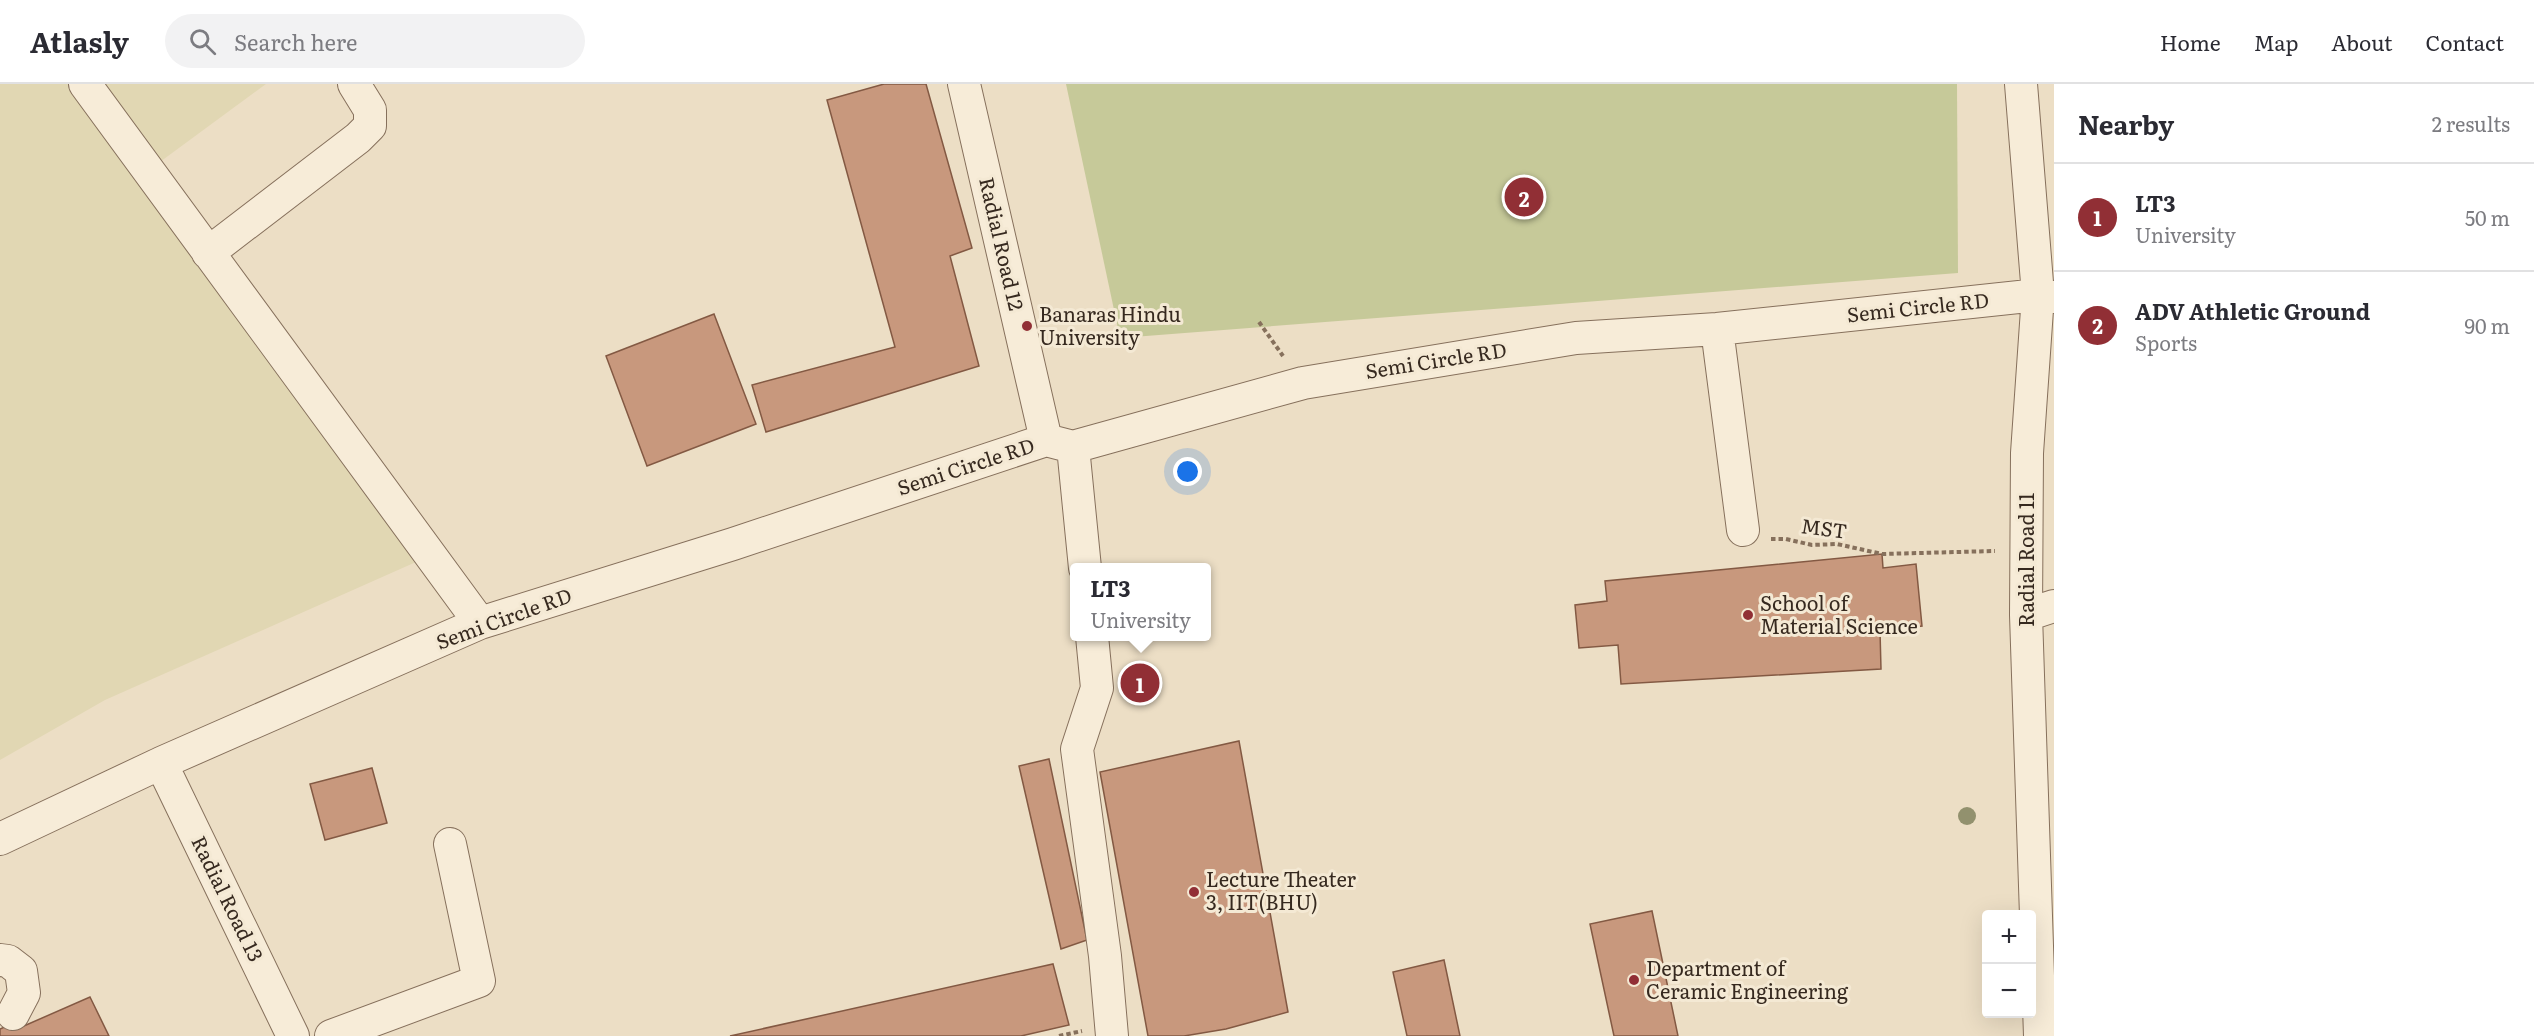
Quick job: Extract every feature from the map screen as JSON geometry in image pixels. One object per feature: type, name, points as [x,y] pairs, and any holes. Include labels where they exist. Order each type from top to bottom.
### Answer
[{"type":"lane","points":[[85,84],[480,623]]},
{"type":"lane","points":[[208,253],[358,138],[370,126],[370,110],[354,84]]},
{"type":"lane","name":"Radial Road 12","points":[[964,84],[1060,443],[1084,563]]},
{"type":"lane","name":"Radial Road 11","points":[[2021,84],[2046,296],[2040,455],[2026,550],[2040,610],[2044,853],[2040,1036]]},
{"type":"lane","name":"Semi Circle RD","points":[[0,839],[161,763],[480,623],[1060,443],[1303,383],[1576,338],[1717,329],[2046,296]]},
{"type":"lane","points":[[1717,329],[1753,534]]},
{"type":"lane","points":[[1092,641],[1097,688],[1077,749],[1105,956],[1112,1036]]},
{"type":"lane","name":"Radial Road 13","points":[[161,763],[293,1036]]},
{"type":"lane","points":[[331,1036],[479,981],[450,844]]},
{"type":"lane","points":[[0,960],[8,961],[21,971],[24,993],[13,1014]]},
{"type":"path","points":[[1259,321],[1303,383]]},
{"type":"path","name":"MST","points":[[1753,534],[1812,545],[1837,544],[1882,554],[2026,550]]},
{"type":"shaded area","points":[[0,84],[266,84],[149,170],[425,558],[105,700],[0,760]]},
{"type":"green space","points":[[1066,84],[1957,84],[1958,273],[1120,338]]},
{"type":"building","points":[[884,84],[926,84],[972,248],[950,256],[979,366],[766,432],[752,385],[895,347],[827,100]]},
{"type":"building","points":[[714,314],[756,424],[647,466],[606,356]]},
{"type":"building","name":"School of Material Science","points":[[1882,554],[1883,568],[1916,564],[1922,626],[1880,631],[1881,669],[1621,684],[1618,645],[1579,648],[1575,605],[1607,601],[1605,581]]},
{"type":"building","name":"Lecture Theater 3, IIT(BHU)","points":[[1239,741],[1288,1012],[1226,1029],[1184,1036],[1148,1036],[1100,772]]},
{"type":"building","points":[[1049,759],[1087,940],[1061,949],[1019,766]]},
{"type":"building","points":[[372,768],[387,823],[325,840],[310,784]]},
{"type":"building","name":"Department of Ceramic Engineering","points":[[1652,911],[1678,1036],[1614,1036],[1590,924]]},
{"type":"building","points":[[1444,960],[1460,1036],[1407,1036],[1393,972]]},
{"type":"building","points":[[1053,964],[1069,1025],[1021,1036],[730,1036]]},
{"type":"building","points":[[90,997],[109,1036],[0,1036],[0,1029],[13,1023],[17,1029]]},
{"type":"place","name":"ADV Athletic Ground","points":[[1524,197]]},
{"type":"place","name":"Banaras Hindu University","points":[[1027,326]]},
{"type":"place","name":"School of Material Science","points":[[1748,615]]},
{"type":"place","name":"LT3","points":[[1140,683]]},
{"type":"place","name":"Lecture Theater 3, IIT(BHU)","points":[[1194,892]]},
{"type":"place","name":"Department of Ceramic Engineering","points":[[1634,980]]}]
